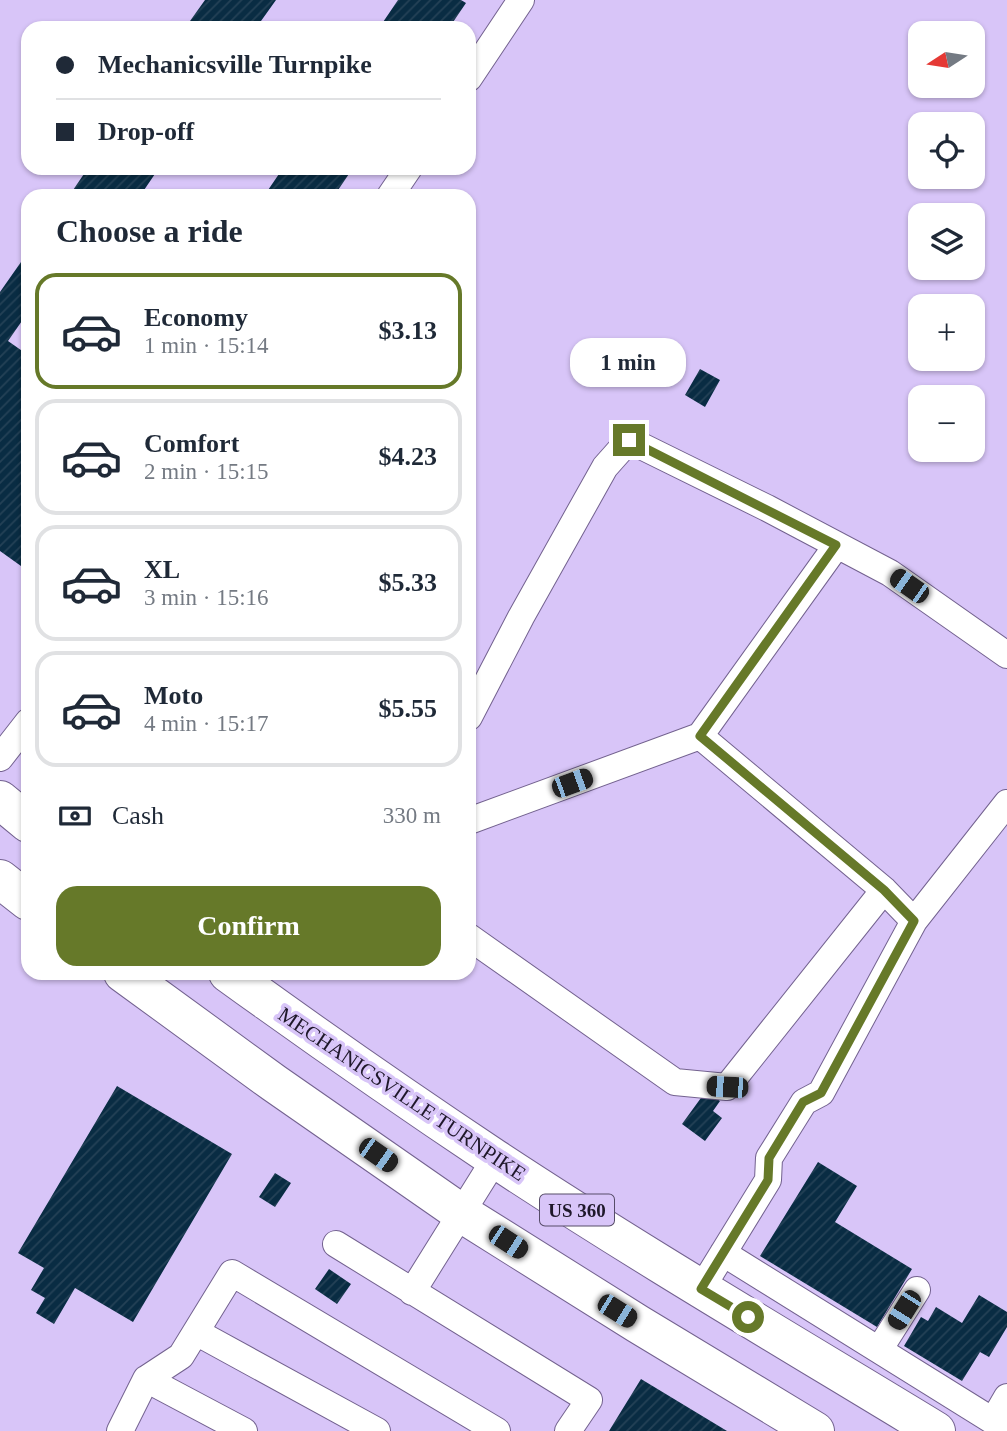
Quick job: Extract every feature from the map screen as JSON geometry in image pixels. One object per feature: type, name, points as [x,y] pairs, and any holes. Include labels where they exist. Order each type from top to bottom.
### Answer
[{"type":"highway","points":[[0,800],[21,817]]},
{"type":"highway","points":[[0,880],[21,896]]},
{"type":"highway","points":[[133,980],[274,1083],[461,1213],[815,1431]]},
{"type":"highway","name":"MECHANICSVILLE TURNPIKE","points":[[239,980],[341,1055],[495,1158],[701,1289],[936,1431]]},
{"type":"lane","points":[[476,68],[521,0]]},
{"type":"lane","points":[[476,704],[521,617],[606,467],[629,440],[890,573],[1007,655]]},
{"type":"lane","points":[[476,818],[700,736],[836,545]]},
{"type":"lane","points":[[0,758],[21,731]]},
{"type":"lane","points":[[700,736],[884,890],[914,921]]},
{"type":"lane","points":[[701,1289],[768,1180],[769,1158],[803,1102],[821,1093],[914,921],[1007,803]]},
{"type":"lane","points":[[476,942],[675,1082],[727,1087],[884,890]]},
{"type":"lane","points":[[412,1292],[495,1158]]},
{"type":"lane","points":[[336,1244],[589,1400],[568,1431]]},
{"type":"lane","points":[[723,1253],[1000,1426],[1007,1397]]},
{"type":"lane","points":[[120,1431],[146,1379],[181,1356],[232,1273],[497,1431]]},
{"type":"lane","points":[[879,1350],[916,1290]]},
{"type":"lane","points":[[196,1332],[377,1431]]},
{"type":"lane","points":[[146,1379],[244,1431]]},
{"type":"building","points":[[205,0],[276,0],[261,21],[190,21]]},
{"type":"building","points":[[398,0],[461,0],[466,3],[454,21],[384,21]]},
{"type":"building","points":[[83,175],[154,175],[145,189],[74,189]]},
{"type":"building","points":[[278,175],[348,175],[339,189],[269,189]]},
{"type":"building","points":[[21,262],[21,322],[8,341],[21,350],[21,566],[0,551],[0,292]]},
{"type":"building","points":[[700,369],[720,380],[705,407],[685,395]]},
{"type":"building","points":[[117,1086],[232,1154],[133,1322],[75,1288],[54,1324],[36,1313],[45,1298],[31,1290],[44,1268],[18,1253]]},
{"type":"building","points":[[706,1091],[720,1101],[713,1111],[722,1118],[705,1141],[682,1124]]},
{"type":"building","points":[[818,1162],[857,1186],[835,1222],[912,1269],[877,1327],[760,1256]]},
{"type":"building","points":[[275,1173],[291,1183],[275,1207],[259,1197]]},
{"type":"building","points":[[329,1269],[351,1284],[337,1304],[315,1289]]},
{"type":"building","points":[[979,1295],[1007,1312],[1007,1327],[989,1357],[980,1352],[962,1381],[904,1346],[921,1317],[928,1321],[936,1307],[962,1323]]},
{"type":"building","points":[[641,1379],[727,1431],[609,1431]]},
{"type":"route","points":[[629,440],[836,545],[700,736],[884,890],[914,921],[821,1093],[803,1102],[769,1158],[768,1180],[701,1289],[748,1317]]}]
